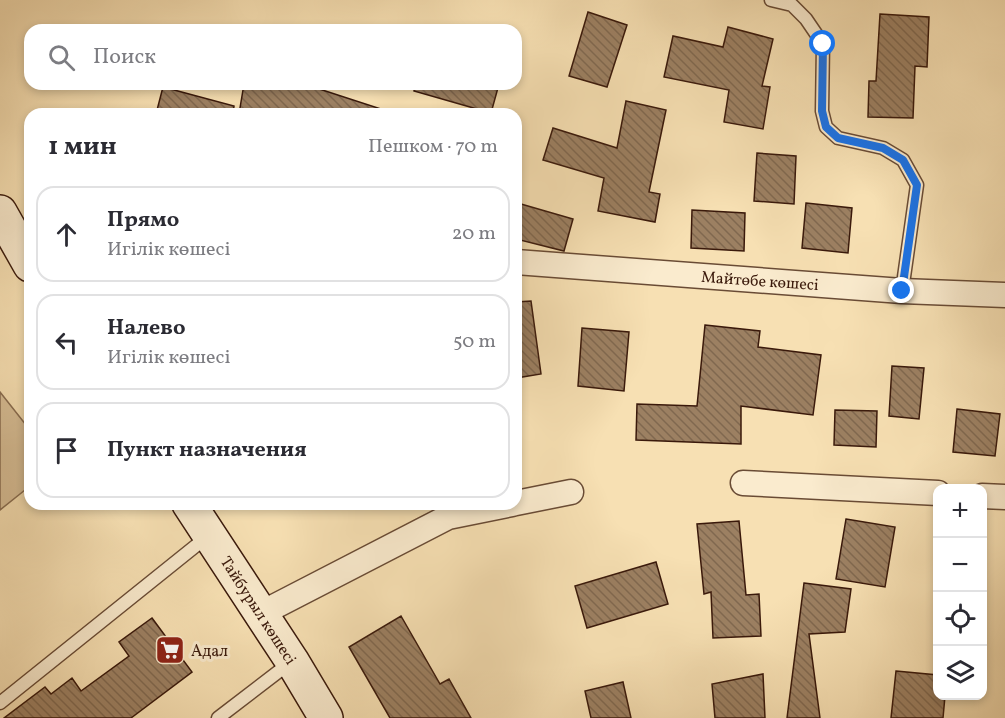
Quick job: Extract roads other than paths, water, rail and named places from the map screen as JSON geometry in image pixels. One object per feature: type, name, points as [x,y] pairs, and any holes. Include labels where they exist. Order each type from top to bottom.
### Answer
[{"type":"main road","points":[[0,212],[24,251]]},
{"type":"main road","name":"Тайбурыл көшесі","points":[[193,510],[292,661],[326,718]]},
{"type":"street","name":"Майтөбе көшесі","points":[[522,262],[902,291],[1005,295]]},
{"type":"street","points":[[743,483],[933,493]]},
{"type":"street","points":[[522,502],[571,492]]},
{"type":"street","points":[[987,495],[1005,497]]},
{"type":"street","points":[[260,614],[448,517],[484,510]]},
{"type":"lane","points":[[771,0],[792,5],[806,19],[823,44],[822,111],[826,127],[838,138],[883,148],[903,160],[917,185],[902,291]]},
{"type":"lane","points":[[0,704],[209,535]]},
{"type":"lane","points":[[218,718],[292,661]]},
{"type":"place","name":"Адал","points":[[170,650]]}]
